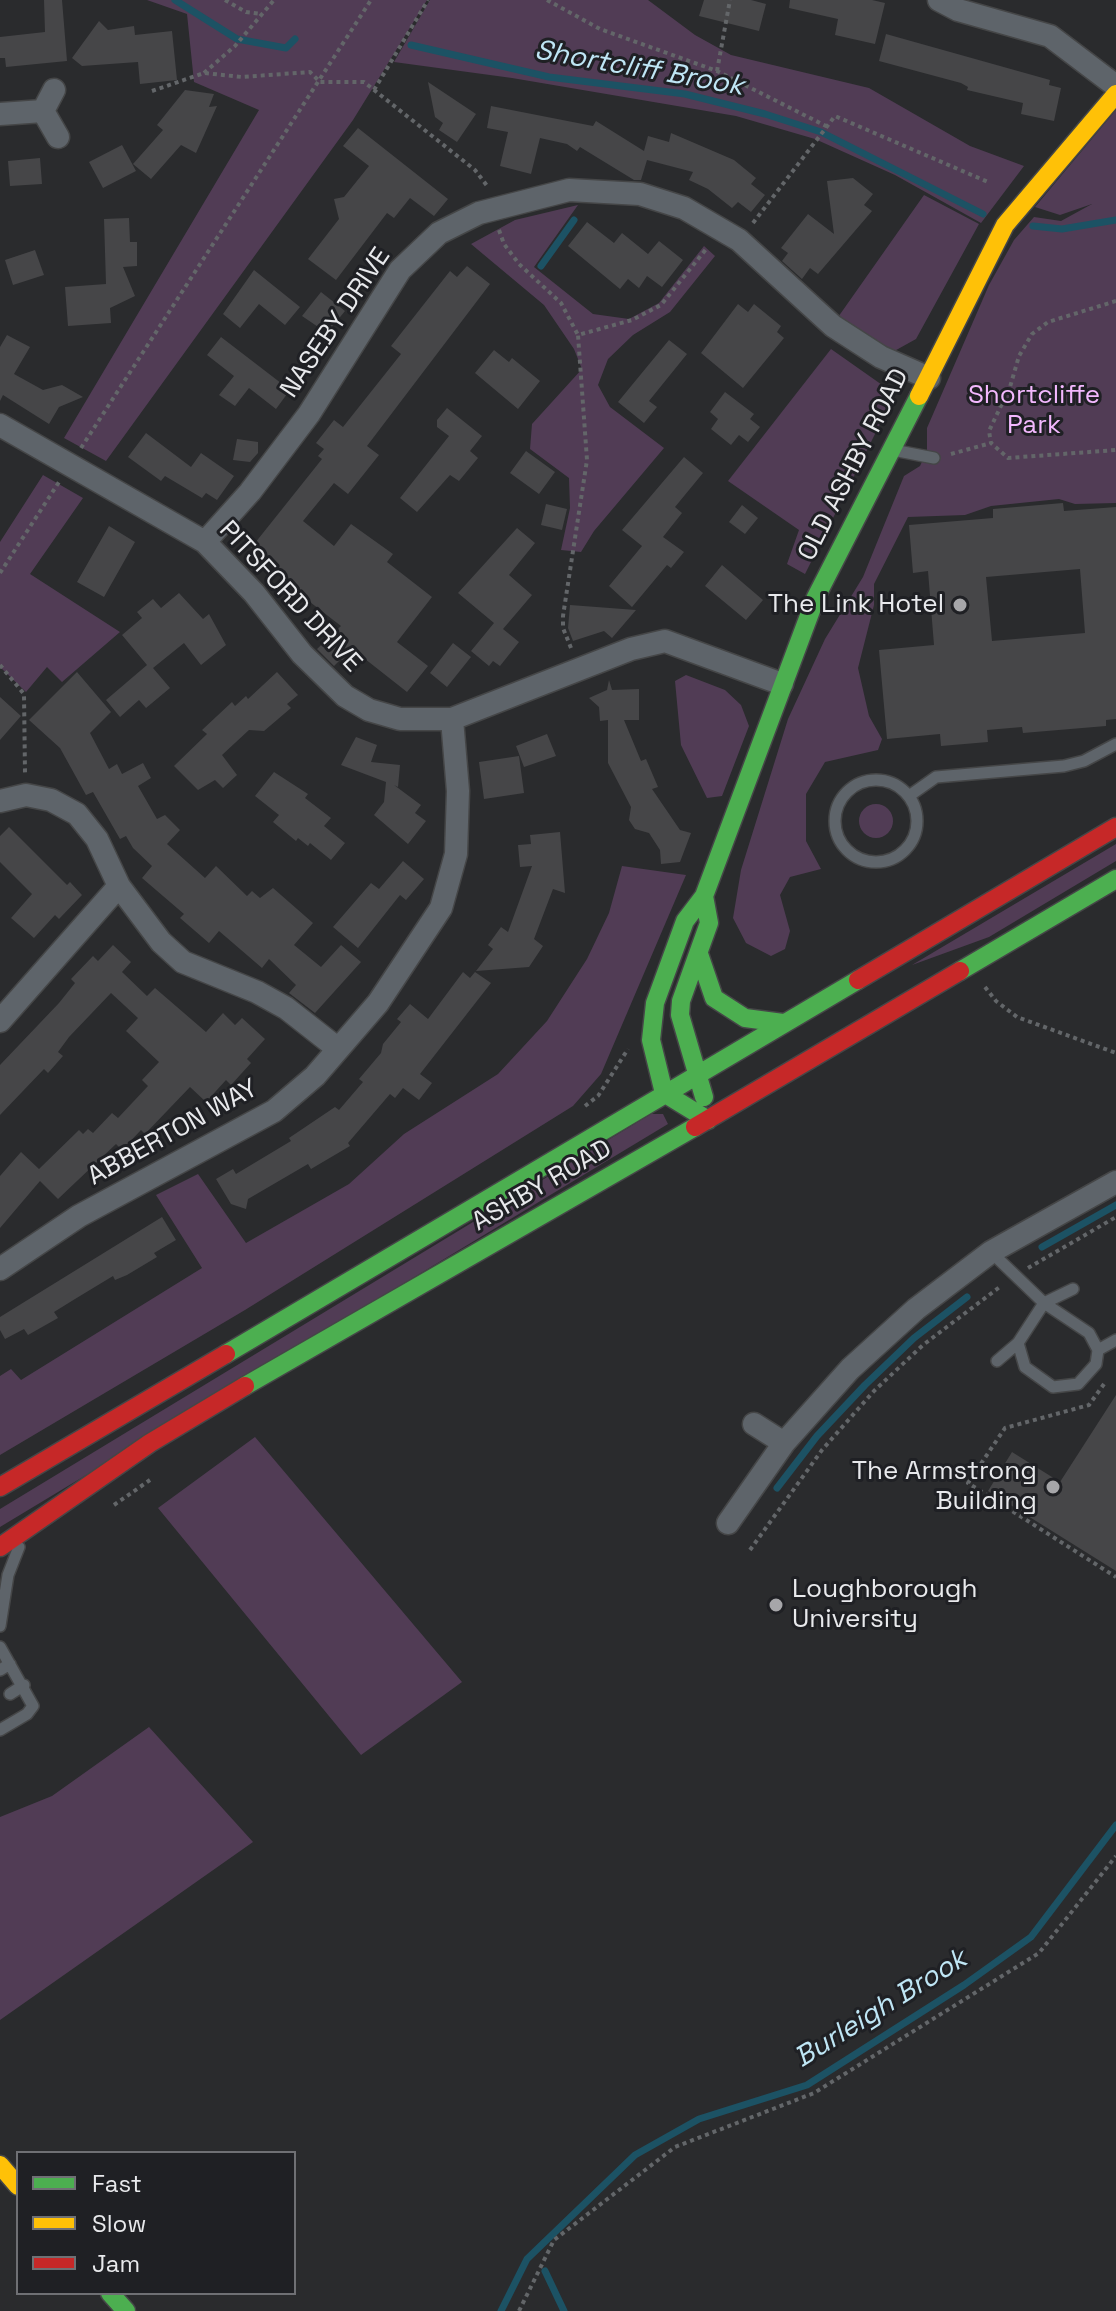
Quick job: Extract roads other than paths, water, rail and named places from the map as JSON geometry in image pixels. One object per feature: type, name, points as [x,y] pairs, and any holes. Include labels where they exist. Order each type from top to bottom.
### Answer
[{"type":"main road","name":"OLD ASHBY ROAD","points":[[664,1093],[651,1040],[655,1003],[685,921],[704,896],[816,597],[1005,225],[1116,94]]},
{"type":"main road","name":"ASHBY ROAD","points":[[0,1487],[1116,827]]},
{"type":"main road","name":"ASHBY ROAD","points":[[0,1547],[150,1443],[341,1329],[557,1209],[1116,879]]},
{"type":"main road","name":"OLD ASHBY ROAD","points":[[704,896],[709,923],[681,1001],[680,1015],[699,1072],[708,1120]]},
{"type":"main road","points":[[699,954],[714,998],[745,1018],[783,1023]]},
{"type":"main road","points":[[664,1093],[708,1120]]},
{"type":"main road","points":[[0,2165],[16,2184]]},
{"type":"main road","points":[[112,2295],[126,2311]]},
{"type":"street","points":[[939,0],[958,10],[1050,36],[1116,86]]},
{"type":"street","points":[[43,111],[54,90]]},
{"type":"street","points":[[0,114],[43,111]]},
{"type":"street","points":[[43,111],[58,137]]},
{"type":"street","name":"NASEBY DRIVE","points":[[205,542],[250,492],[309,414],[400,270],[439,233],[495,208],[569,190],[640,194],[684,208],[730,235],[822,319],[881,357],[929,378]]},
{"type":"street","name":"PITSFORD DRIVE","points":[[0,425],[205,542],[254,593],[302,654],[345,696],[369,710],[400,719],[452,719],[631,649],[665,641],[782,684]]},
{"type":"street","name":"ABBERTON WAY","points":[[0,1269],[79,1216],[274,1111],[315,1076],[378,1003],[441,908],[456,854],[458,791],[452,719]]},
{"type":"street","points":[[0,801],[26,795],[51,800],[77,814],[97,839],[119,886],[161,942],[183,962],[277,1003],[337,1048]]},
{"type":"street","points":[[0,1021],[119,886]]},
{"type":"street","points":[[728,1523],[784,1443],[861,1359],[916,1309],[991,1252],[1116,1182]]},
{"type":"street","points":[[754,1424],[784,1443]]},
{"type":"lane","points":[[893,450],[934,458]]},
{"type":"lane","points":[[909,796],[936,777],[1064,766],[1084,761],[1116,744]]},
{"type":"lane","points":[[883,780],[909,796],[917,823],[912,840],[901,854],[884,861],[867,861],[844,847],[835,822],[839,804],[849,790],[865,781],[883,780]]},
{"type":"lane","points":[[991,1252],[1044,1303],[1089,1333],[1098,1350],[1096,1364],[1078,1384],[1053,1387],[1025,1367],[1018,1343]]},
{"type":"lane","points":[[997,1361],[1018,1343],[1044,1303],[1073,1289]]},
{"type":"lane","points":[[1098,1350],[1116,1340]]},
{"type":"lane","points":[[0,1626],[13,1556],[32,1526]]},
{"type":"lane","points":[[0,1647],[5,1667],[24,1685],[32,1699],[31,1711],[0,1730]]},
{"type":"lane","points":[[10,1694],[24,1685]]},
{"type":"waterway","name":"Shortcliff Brook","points":[[175,0],[237,39],[286,48],[295,39]]},
{"type":"waterway","name":"Shortcliff Brook","points":[[411,45],[549,77],[685,94],[765,114],[821,132],[983,214]]},
{"type":"waterway","points":[[541,266],[574,220]]},
{"type":"waterway","name":"Shortcliff Brook","points":[[1033,226],[1062,229],[1116,220]]},
{"type":"waterway","points":[[1042,1247],[1116,1205]]},
{"type":"waterway","points":[[777,1488],[817,1436],[865,1385],[914,1338],[967,1297]]},
{"type":"waterway","name":"Burleigh Brook","points":[[501,2311],[527,2259],[635,2155],[699,2119],[807,2085],[964,1985],[1031,1937],[1116,1825]]},
{"type":"waterway","points":[[545,2271],[564,2311]]},
{"type":"place","name":"The Link Hotel","points":[[960,605]]},
{"type":"place","name":"The Armstrong Building","points":[[1053,1487]]},
{"type":"place","name":"Loughborough University","points":[[776,1605]]},
{"type":"park label","name":"Shortcliffe Park","points":[[1034,411]]}]
